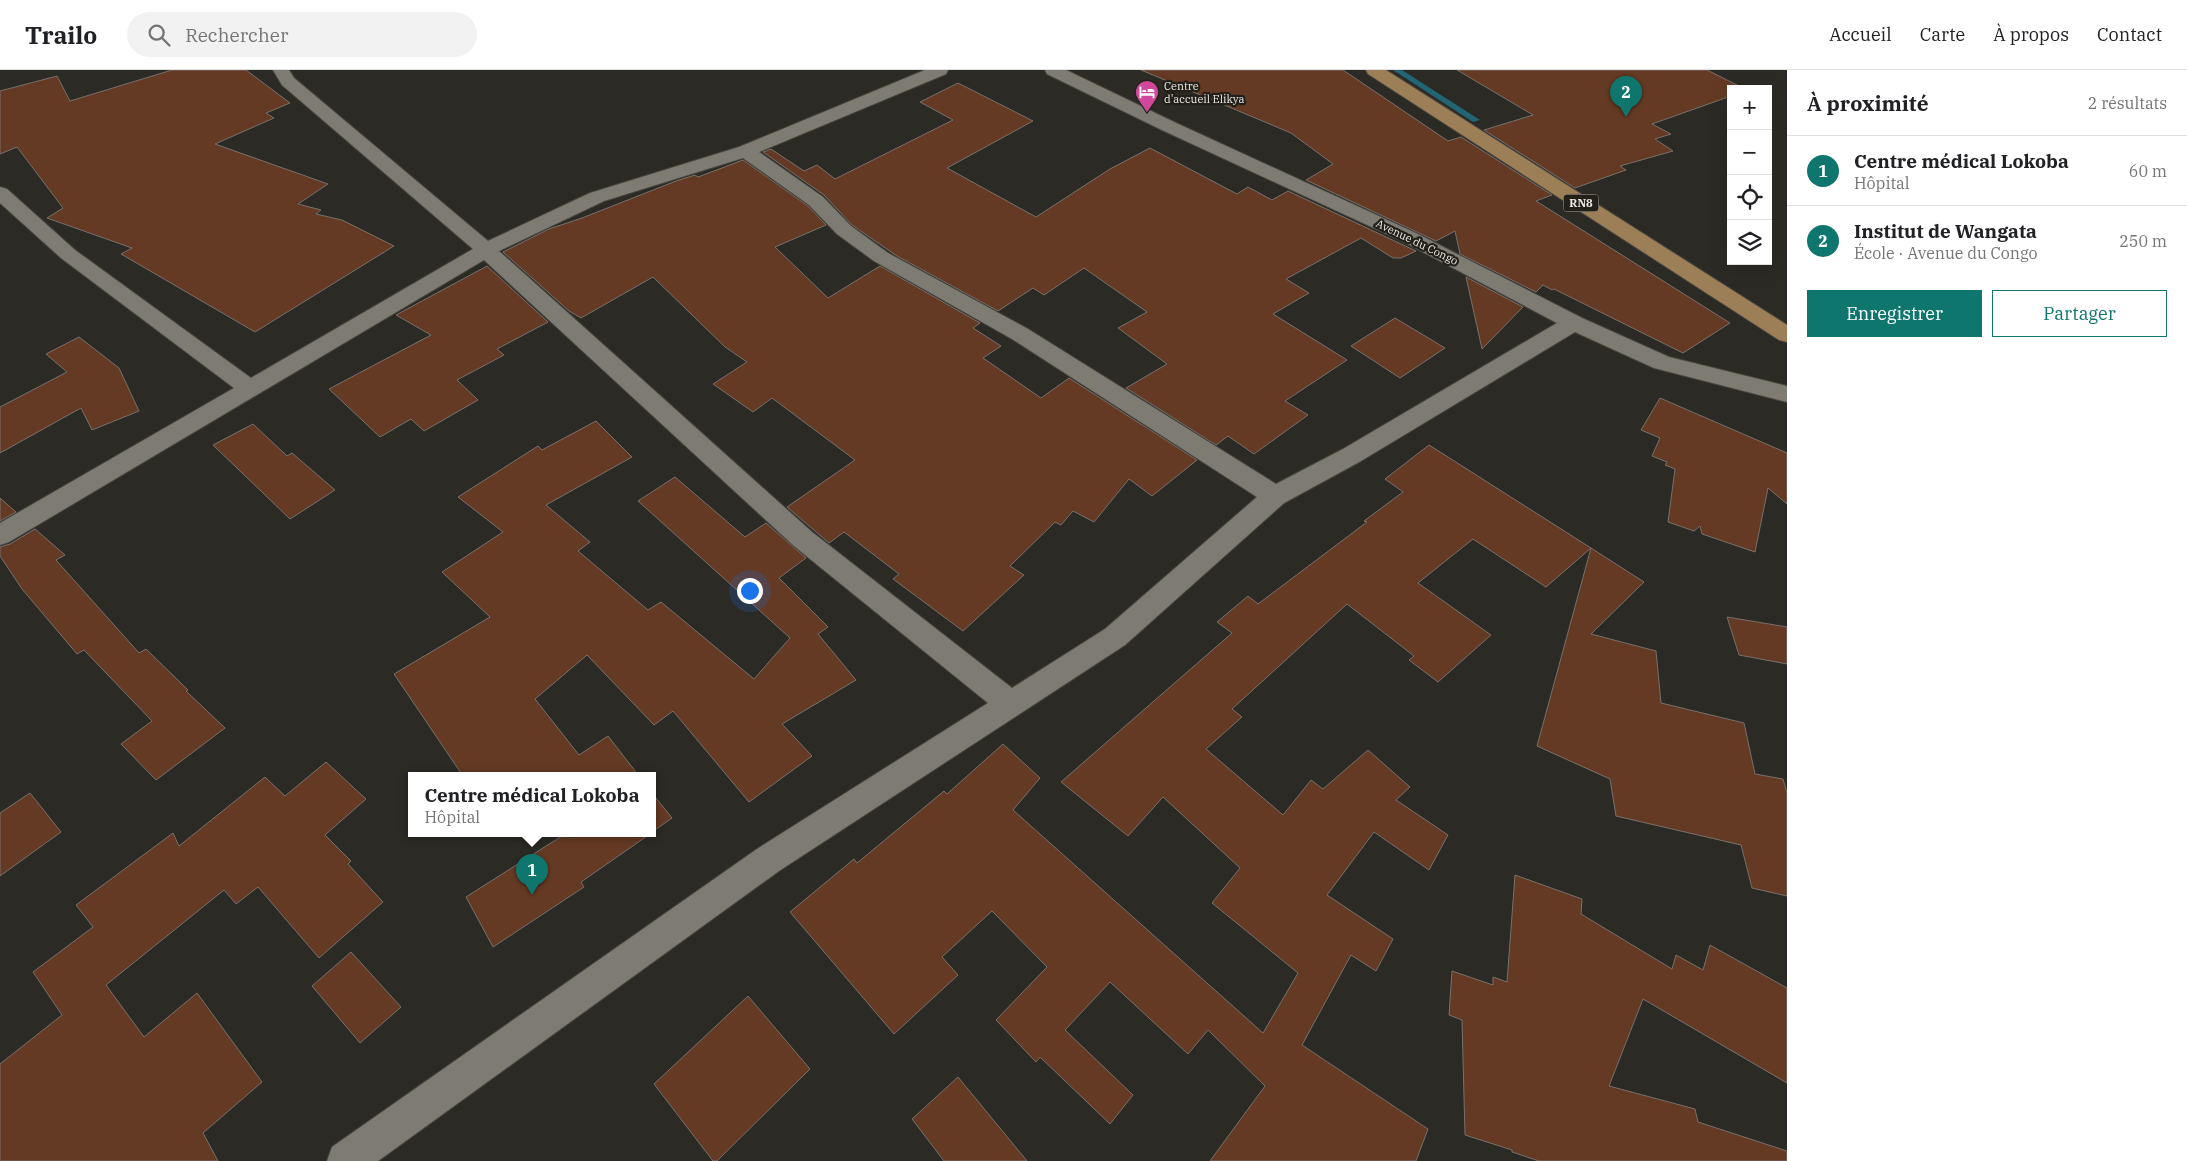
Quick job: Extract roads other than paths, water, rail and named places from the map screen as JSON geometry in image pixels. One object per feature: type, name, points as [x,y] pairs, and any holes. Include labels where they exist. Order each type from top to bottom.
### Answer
[{"type":"main road","name":"RN8","points":[[1374,70],[1787,335]]},
{"type":"street","points":[[281,70],[288,81],[486,250],[803,539],[1011,704]]},
{"type":"street","points":[[0,535],[251,390],[486,250],[597,197],[746,151],[940,70]]},
{"type":"street","name":"Avenue du Congo","points":[[1053,70],[1168,126],[1411,238],[1574,323],[1662,363],[1719,379],[1787,394]]},
{"type":"street","points":[[746,151],[816,201],[844,230],[881,257],[1020,334],[1275,496]]},
{"type":"street","points":[[0,193],[68,254],[251,390]]},
{"type":"street","points":[[346,1161],[768,860],[1115,637],[1275,496],[1352,455],[1574,323]]},
{"type":"waterway","points":[[1397,70],[1476,120]]},
{"type":"place","name":"Centre d'accueil Elikya","points":[[1147,113]]},
{"type":"place","name":"Institut de Wangata","points":[[1626,117]]},
{"type":"place","name":"Centre médical Lokoba","points":[[532,895]]}]
